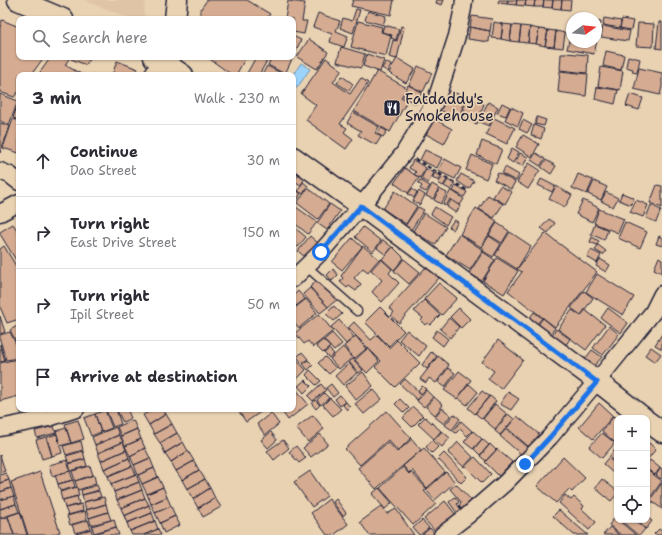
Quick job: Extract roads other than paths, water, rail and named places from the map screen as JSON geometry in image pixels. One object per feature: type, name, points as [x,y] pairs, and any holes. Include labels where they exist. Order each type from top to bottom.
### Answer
[{"type":"street","points":[[18,0],[56,16]]},
{"type":"street","points":[[175,16],[177,0]]},
{"type":"street","points":[[296,276],[321,252],[404,153],[436,100],[457,36],[464,0]]},
{"type":"street","points":[[158,62],[177,72]]},
{"type":"street","points":[[296,159],[640,415]]},
{"type":"street","points":[[0,171],[10,175],[16,180]]},
{"type":"street","points":[[0,213],[16,205]]},
{"type":"street","points":[[453,532],[525,464],[550,437],[597,382],[653,312],[662,294]]},
{"type":"street","points":[[0,428],[49,418],[67,412]]},
{"type":"street","points":[[650,423],[662,432]]},
{"type":"lane","points":[[306,266],[357,311]]},
{"type":"water","points":[[301,63],[310,69],[297,88],[296,72]]},
{"type":"place","name":"Fatdaddy's Smokehouse","points":[[392,108]]}]
